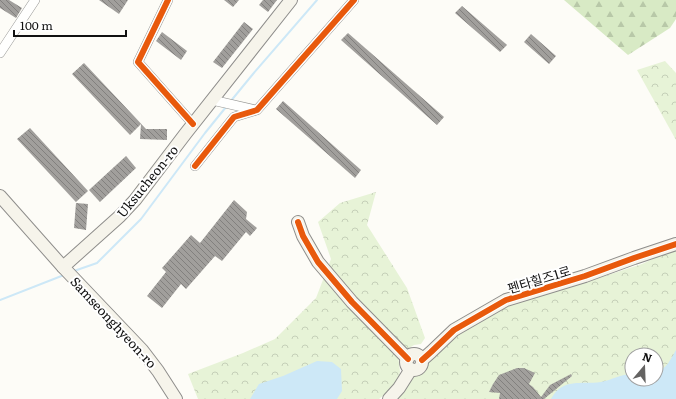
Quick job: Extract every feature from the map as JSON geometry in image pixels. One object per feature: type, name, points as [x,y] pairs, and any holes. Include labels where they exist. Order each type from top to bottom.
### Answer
[{"type":"main road","name":"Uksucheon-ro","points":[[63,267],[120,216],[135,200],[291,0]]},
{"type":"main road","name":"Samseonghyeon-ro","points":[[0,196],[63,267],[142,350],[176,399]]},
{"type":"main road","points":[[298,222],[303,236],[318,262],[352,302],[409,364],[399,388],[389,399]]},
{"type":"main road","name":"펜타힐즈1로","points":[[409,364],[416,370],[420,367],[422,360],[454,330],[506,300],[585,276],[676,244]]},
{"type":"street","points":[[0,53],[35,0]]},
{"type":"street","points":[[168,0],[138,62],[193,124]]},
{"type":"street","points":[[194,166],[234,117],[257,110],[354,0]]},
{"type":"street","points":[[212,100],[257,110]]},
{"type":"green space","points":[[564,0],[676,0],[676,19],[670,28],[628,55]]},
{"type":"green space","points":[[665,61],[676,73],[676,140],[637,70]]},
{"type":"green space","points":[[376,192],[367,225],[407,288],[425,338],[421,344],[414,345],[398,355],[400,372],[397,384],[379,399],[198,399],[188,374],[275,339],[316,298],[331,259],[318,222],[340,203]]},
{"type":"green space","points":[[676,248],[676,399],[389,399],[411,369],[479,315],[642,264]]},
{"type":"water","points":[[676,350],[676,399],[551,399],[561,387],[573,383],[601,382],[624,375],[624,387],[664,387],[664,368]]},
{"type":"water","points":[[317,361],[332,362],[341,369],[342,391],[337,399],[250,399],[259,384],[283,376]]},
{"type":"building","points":[[0,0],[9,0],[22,8],[16,18],[0,8]]},
{"type":"building","points":[[99,0],[128,0],[119,14]]},
{"type":"building","points":[[224,0],[239,0],[233,7]]},
{"type":"building","points":[[263,0],[277,0],[268,12],[259,5]]},
{"type":"building","points":[[462,6],[507,45],[500,52],[455,13]]},
{"type":"building","points":[[244,22],[253,29],[222,68],[213,62]]},
{"type":"building","points":[[162,32],[187,51],[181,60],[156,41]]},
{"type":"building","points":[[348,33],[444,117],[437,125],[341,40]]},
{"type":"building","points":[[531,34],[556,56],[549,64],[524,42]]},
{"type":"building","points":[[84,63],[146,129],[167,129],[167,140],[140,139],[141,124],[130,135],[72,74]]},
{"type":"building","points":[[283,101],[361,170],[355,178],[276,109]]},
{"type":"building","points":[[30,128],[88,191],[76,202],[17,139]]},
{"type":"building","points":[[126,156],[136,168],[100,202],[89,190]]},
{"type":"building","points":[[234,200],[247,212],[246,219],[257,228],[250,236],[246,232],[222,261],[215,256],[186,289],[181,284],[162,308],[147,296],[166,272],[162,268],[191,235],[200,243]]},
{"type":"building","points":[[76,203],[88,204],[86,230],[74,228]]},
{"type":"building","points":[[517,368],[524,368],[535,373],[529,384],[541,397],[550,385],[571,374],[572,376],[544,399],[499,399],[500,393],[489,392],[499,375]]},
{"type":"waterway","points":[[230,102],[317,0]]},
{"type":"waterway","points":[[74,271],[97,263],[141,219],[226,107]]},
{"type":"waterway","points":[[0,300],[64,275]]},
{"type":"cycle path","points":[[168,0],[138,62],[193,124]]},
{"type":"cycle path","points":[[195,166],[234,117],[257,110],[354,0]]},
{"type":"cycle path","points":[[298,222],[303,236],[318,262],[352,302],[408,359]]},
{"type":"cycle path","points":[[422,360],[454,330],[506,300],[585,276],[676,244]]}]
